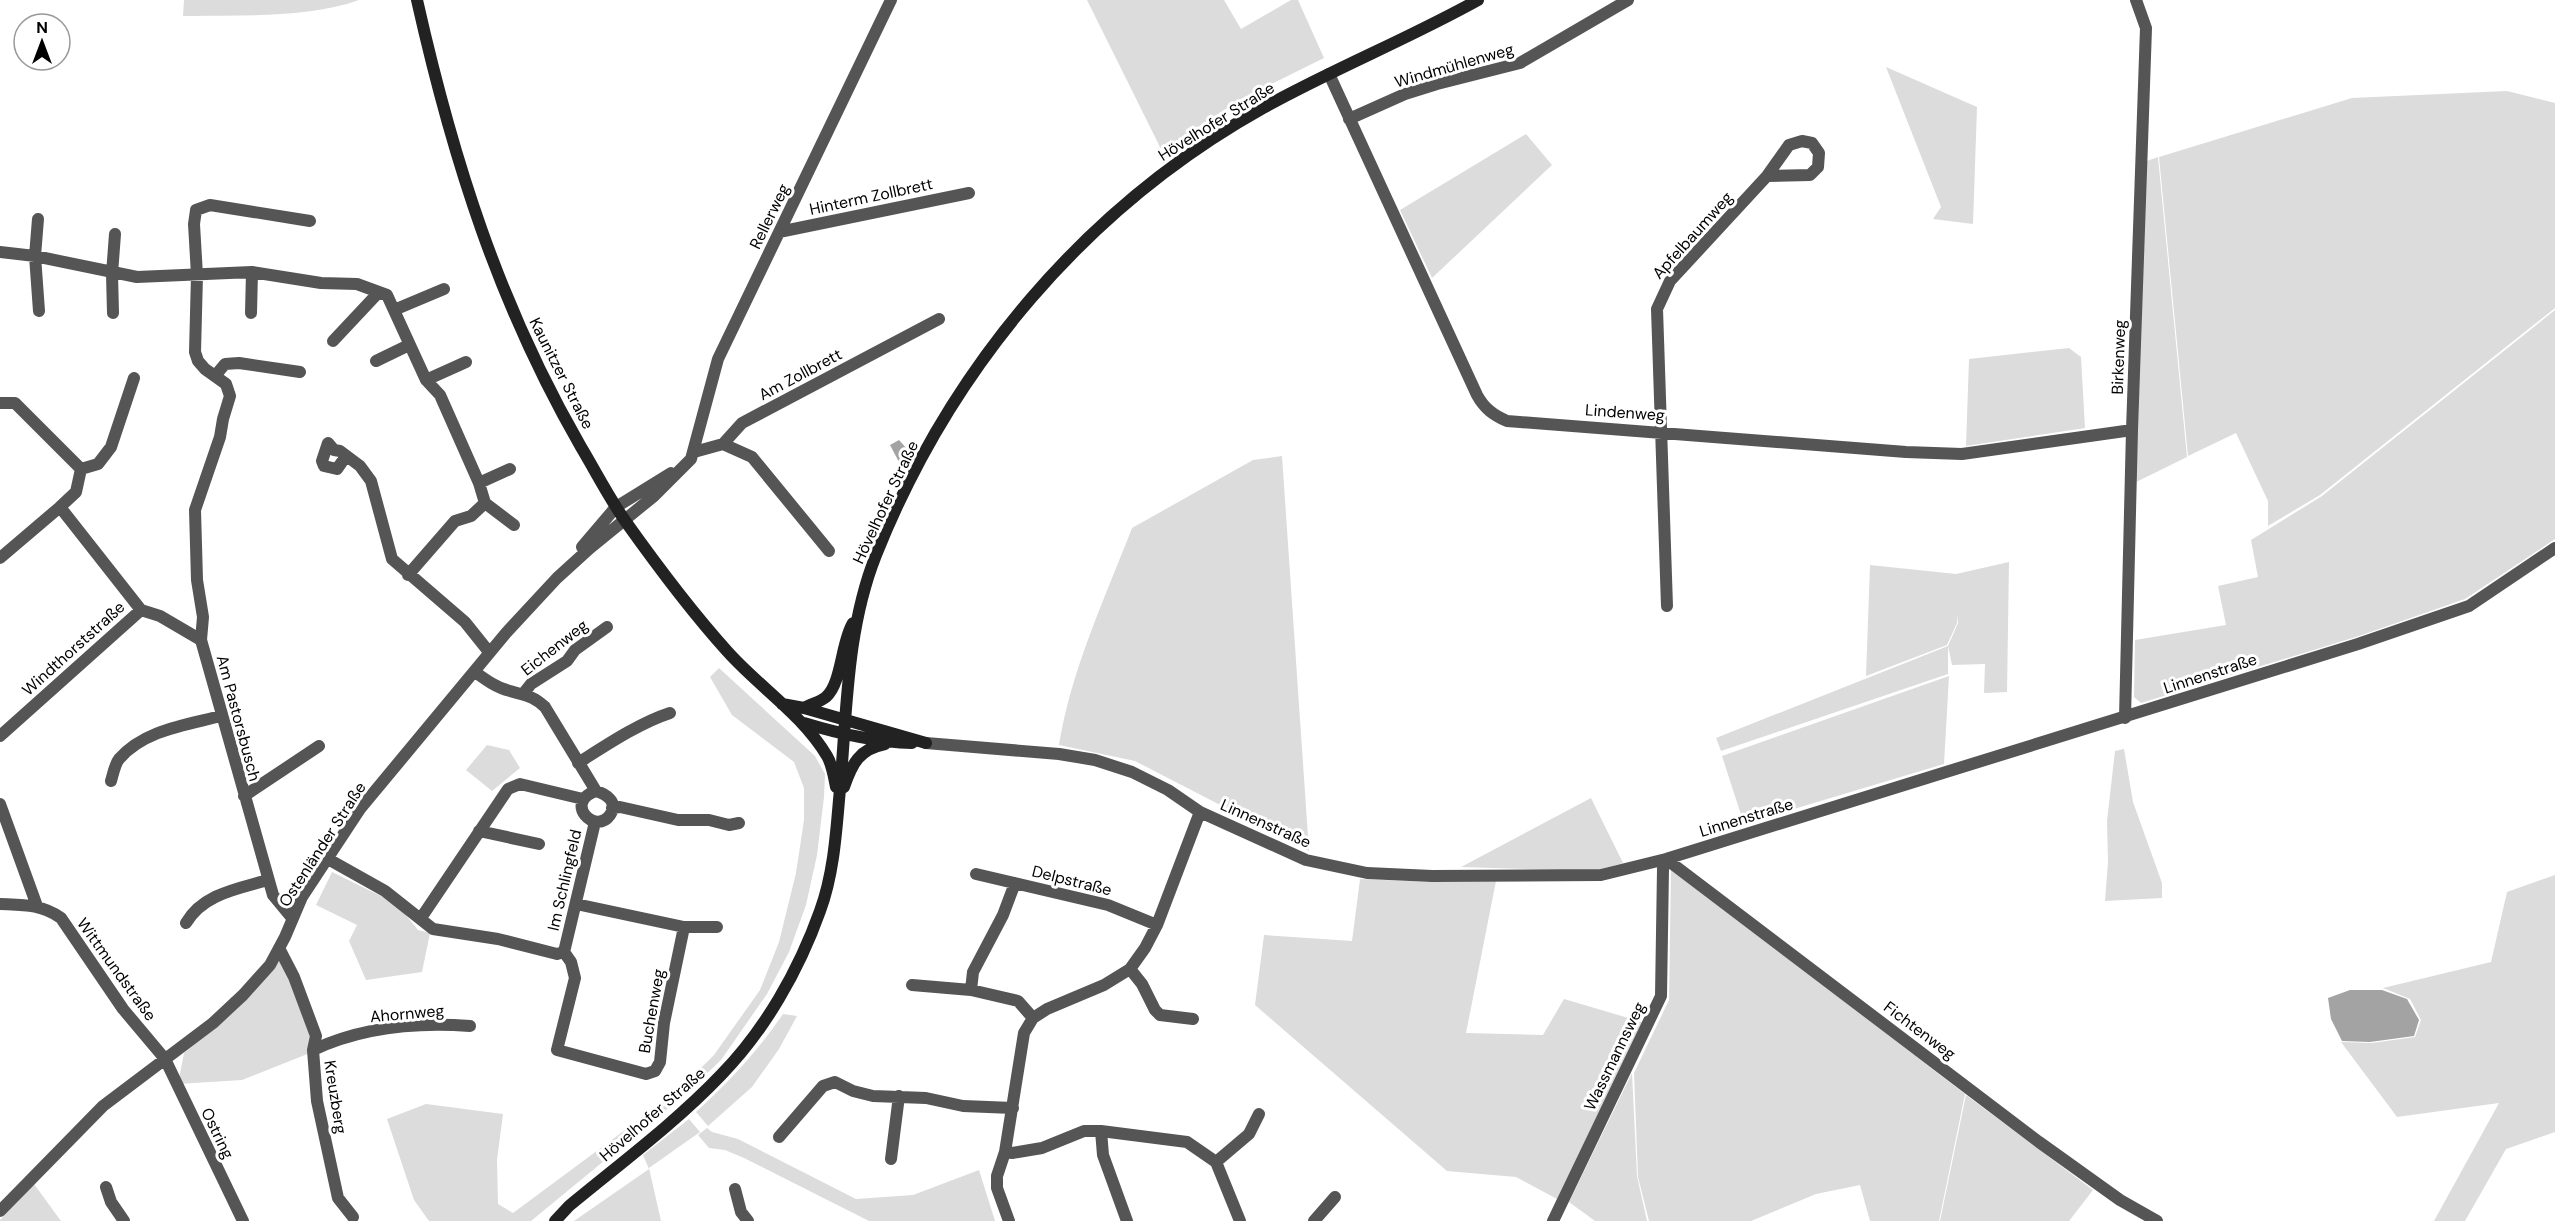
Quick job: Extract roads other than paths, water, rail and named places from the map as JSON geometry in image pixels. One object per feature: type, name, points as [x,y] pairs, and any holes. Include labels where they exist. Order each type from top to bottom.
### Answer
[{"type":"main road","name":"Kaunitzer Straße","points":[[417,0],[460,172],[493,266],[556,404],[616,507],[686,606],[729,654],[804,723]]},
{"type":"main road","name":"Hövelhofer Straße","points":[[555,1221],[569,1206],[687,1109],[725,1072],[753,1037],[778,1000],[797,964],[821,908],[833,855],[844,720],[858,614],[875,556],[898,504],[932,440],[974,372],[1018,312],[1062,262],[1126,202],[1187,156],[1240,121],[1478,0]]},
{"type":"main road","points":[[804,708],[826,697],[834,683],[847,633],[858,614]]},
{"type":"main road","points":[[782,704],[804,708],[926,743]]},
{"type":"main road","points":[[804,723],[843,735],[891,742],[926,743]]},
{"type":"main road","points":[[804,723],[829,758],[839,799]]},
{"type":"main road","points":[[839,799],[852,765],[871,747],[891,742]]},
{"type":"street","name":"Rellerweg","points":[[694,452],[718,359],[891,0]]},
{"type":"street","name":"Windmühlenweg","points":[[1349,119],[1406,94],[1520,63],[1628,0]]},
{"type":"street","name":"Birkenweg","points":[[2125,718],[2146,28],[2136,0]]},
{"type":"street","name":"Lindenweg","points":[[1329,74],[1482,404],[1497,417],[1507,421],[1660,431],[1906,452],[1962,454],[2132,430]]},
{"type":"street","name":"Apfelbaumweg","points":[[1667,606],[1657,309],[1670,281],[1767,176]]},
{"type":"street","name":"Hinterm Zollbrett","points":[[779,232],[969,193]]},
{"type":"street","points":[[201,640],[203,617],[196,580],[195,510],[220,437],[230,396],[226,384],[205,369],[198,361],[195,352],[194,224],[196,210],[210,206],[310,221]]},
{"type":"street","points":[[38,219],[35,256],[39,311]]},
{"type":"street","points":[[113,313],[112,273],[115,234]]},
{"type":"street","points":[[0,252],[35,256],[137,278],[252,272],[321,284],[357,284],[387,296],[426,380],[440,395],[479,483],[485,503],[514,525]]},
{"type":"street","points":[[251,313],[252,272]]},
{"type":"street","points":[[394,310],[444,289]]},
{"type":"street","points":[[333,341],[379,292]]},
{"type":"street","name":"Am Zollbrett","points":[[723,444],[742,423],[939,319]]},
{"type":"street","points":[[376,361],[410,345]]},
{"type":"street","points":[[426,380],[466,362]]},
{"type":"street","points":[[215,376],[225,364],[239,363],[300,372]]},
{"type":"street","points":[[81,469],[98,464],[111,447],[134,378]]},
{"type":"street","points":[[0,403],[15,403],[81,469]]},
{"type":"street","points":[[624,519],[654,496],[694,452],[723,444],[752,457],[829,551]]},
{"type":"street","points":[[344,454],[360,466],[371,481],[392,559],[465,622],[489,652]]},
{"type":"street","points":[[616,507],[684,465]]},
{"type":"street","points":[[0,558],[76,492],[81,469]]},
{"type":"street","points":[[479,483],[510,469]]},
{"type":"street","points":[[408,575],[455,521],[471,516],[485,503]]},
{"type":"street","name":"Am Pastorsbusch","points":[[60,507],[141,610],[160,616],[201,640],[268,880],[273,895],[292,918]]},
{"type":"street","name":"Ostenländer Straße","points":[[0,1211],[103,1107],[213,1023],[270,965],[302,897],[360,809],[475,672],[489,652],[557,578],[616,507]]},
{"type":"street","name":"Ostenländer Straße","points":[[557,578],[624,519]]},
{"type":"street","name":"Linnenstraße","points":[[926,743],[1059,754],[1095,760],[1132,772],[1168,790],[1200,812],[1306,860],[1367,873],[1432,876],[1601,875],[1666,859],[2125,718],[2469,606],[2555,548]]},
{"type":"street","name":"Windthorststraße","points":[[0,736],[141,610]]},
{"type":"street","name":"Eichenweg","points":[[524,694],[531,684],[567,660],[575,650],[607,627]]},
{"type":"street","points":[[475,672],[508,691],[535,698],[545,707],[596,791]]},
{"type":"street","points":[[578,763],[654,718],[670,713]]},
{"type":"street","points":[[111,781],[118,760],[142,741],[176,726],[221,716]]},
{"type":"street","name":"Am Pastorsbusch","points":[[244,796],[319,746]]},
{"type":"street","points":[[421,918],[504,793],[520,784],[583,799],[588,793],[596,791],[606,794],[611,799],[612,808],[620,807],[678,820],[709,820],[729,825],[739,823]]},
{"type":"street","name":"Im Schlingfeld","points":[[583,799],[581,808],[585,817],[595,822],[603,821],[610,815],[612,808]]},
{"type":"street","points":[[0,804],[37,906],[0,904]]},
{"type":"street","points":[[1009,1221],[997,1188],[997,1176],[1005,1152],[1024,1033],[1033,1018],[1047,1009],[1104,985],[1130,969],[1145,948],[1156,925],[1200,812]]},
{"type":"street","name":"Im Schlingfeld","points":[[557,1050],[575,978],[571,962],[564,952],[595,822]]},
{"type":"street","points":[[479,831],[539,844]]},
{"type":"street","points":[[328,859],[385,891],[433,929],[498,939],[556,954],[564,952]]},
{"type":"street","name":"Wassmannsweg","points":[[1553,1221],[1661,996],[1663,869],[1666,859]]},
{"type":"street","name":"Fichtenweg","points":[[1666,859],[2039,1142],[2120,1200],[2157,1221]]},
{"type":"street","name":"Delpstraße","points":[[976,874],[1108,905],[1156,925]]},
{"type":"street","points":[[186,923],[194,910],[218,895],[268,880]]},
{"type":"street","points":[[971,990],[973,972],[1003,915],[1015,883]]},
{"type":"street","points":[[576,904],[684,927],[717,927]]},
{"type":"street","name":"Wittmundstraße","points":[[37,906],[61,918],[123,1009],[165,1059]]},
{"type":"street","name":"Buchenweg","points":[[557,1050],[646,1074],[655,1071],[660,1062],[664,1023],[684,927]]},
{"type":"street","name":"Kreuzberg","points":[[279,948],[294,977],[316,1036],[313,1050],[317,1101],[338,1198],[353,1217]]},
{"type":"street","points":[[1130,969],[1142,984],[1155,1010],[1160,1015],[1193,1019]]},
{"type":"street","points":[[912,985],[971,990],[1018,1001],[1033,1018]]},
{"type":"street","name":"Ahornweg","points":[[313,1050],[327,1043],[380,1029],[432,1024],[470,1026]]},
{"type":"street","name":"Ostring","points":[[165,1059],[243,1221]]},
{"type":"street","points":[[778,1137],[823,1086],[835,1082],[853,1091],[873,1096],[926,1098],[963,1107],[1013,1108]]},
{"type":"street","points":[[891,1159],[899,1096]]},
{"type":"street","points":[[1216,1162],[1249,1134],[1259,1114]]},
{"type":"street","points":[[1005,1152],[1012,1154],[1042,1148],[1084,1131],[1101,1131],[1187,1142],[1216,1162],[1240,1221]]},
{"type":"street","points":[[1101,1131],[1103,1155],[1127,1221]]},
{"type":"street","points":[[106,1187],[111,1202],[124,1221]]},
{"type":"street","points":[[735,1189],[741,1212],[748,1221]]},
{"type":"street","points":[[1314,1221],[1335,1197]]}]
